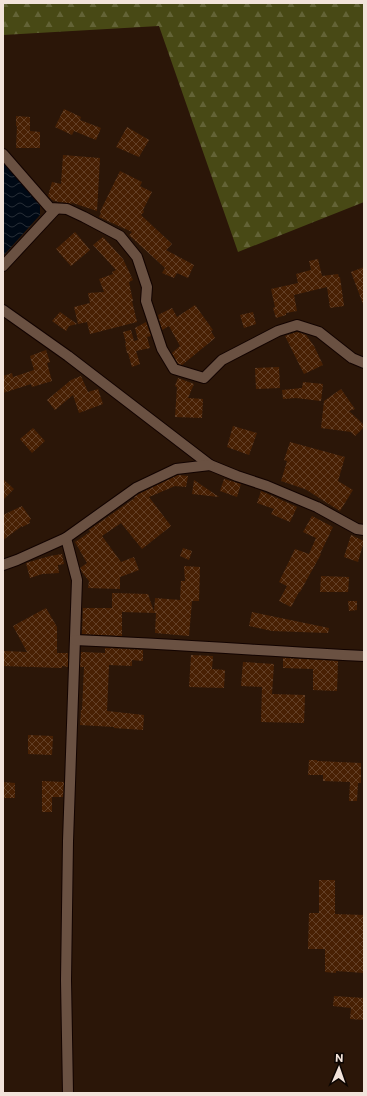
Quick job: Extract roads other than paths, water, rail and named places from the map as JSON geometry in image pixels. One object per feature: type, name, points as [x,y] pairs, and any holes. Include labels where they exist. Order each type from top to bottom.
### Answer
[{"type":"street","points":[[3,154],[50,208],[67,210],[84,217],[120,236],[137,257],[147,287],[146,301],[162,349],[174,369],[204,378],[222,360],[278,331],[297,325],[319,332],[352,358],[364,363]]},
{"type":"street","points":[[3,266],[56,208]]},
{"type":"street","points":[[3,310],[68,356],[210,465],[236,476],[267,486],[317,507],[356,529],[364,530]]},
{"type":"street","points":[[3,566],[66,538],[136,488],[176,469],[210,465]]},
{"type":"street","points":[[66,538],[77,580],[68,841],[66,980],[68,1093]]},
{"type":"street","points":[[75,640],[364,656]]},
{"type":"water","points":[[3,161],[40,204],[40,215],[3,256]]}]
